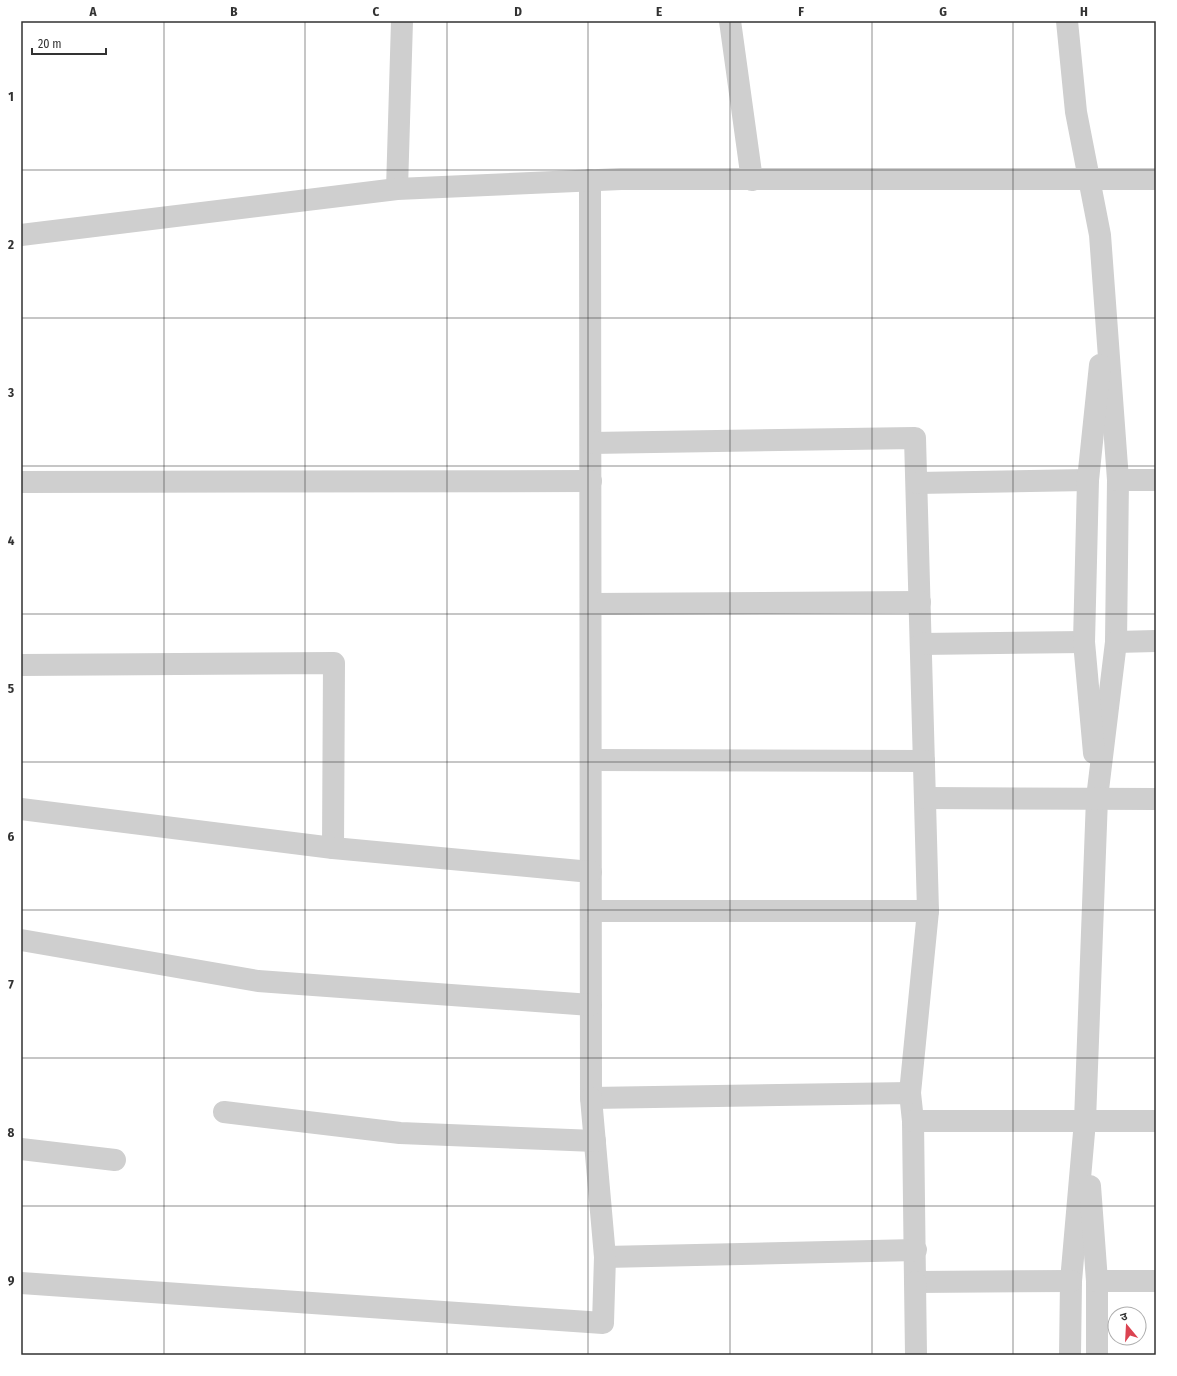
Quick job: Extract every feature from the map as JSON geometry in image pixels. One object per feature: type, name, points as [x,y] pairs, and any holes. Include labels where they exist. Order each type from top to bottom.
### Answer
[{"type":"street","points":[[397,188],[402,21]]},
{"type":"street","points":[[730,21],[752,180]]},
{"type":"street","points":[[1068,21],[1076,112],[1100,235],[1118,480],[1116,642],[1097,798],[1085,1121],[1071,1281],[1070,1355]]},
{"type":"street","points":[[21,235],[397,188],[590,180],[1156,179]]},
{"type":"street","points":[[21,1283],[603,1323],[605,1257],[591,1098],[590,180]]},
{"type":"street","points":[[1097,798],[1084,642],[1088,480],[1106,307]]},
{"type":"street","points":[[591,443],[915,438],[928,911],[910,1093],[913,1121],[916,1250],[916,1355]]},
{"type":"street","points":[[916,483],[1088,480]]},
{"type":"street","points":[[1118,480],[1156,480]]},
{"type":"street","points":[[21,482],[591,481]]},
{"type":"street","points":[[591,604],[920,602]]},
{"type":"street","points":[[1116,642],[1156,641]]},
{"type":"street","points":[[921,644],[1084,642]]},
{"type":"street","points":[[21,665],[334,663],[333,848]]},
{"type":"street","points":[[591,760],[924,761]]},
{"type":"street","points":[[925,798],[1156,799]]},
{"type":"street","points":[[21,809],[333,848],[591,872]]},
{"type":"street","points":[[591,911],[928,911]]},
{"type":"street","points":[[21,940],[258,981],[591,1005]]},
{"type":"street","points":[[591,1098],[910,1093]]},
{"type":"street","points":[[224,1112],[400,1133],[595,1141]]},
{"type":"street","points":[[913,1121],[1156,1120]]},
{"type":"street","points":[[1085,1121],[1097,1281],[1098,1355]]},
{"type":"street","points":[[21,1149],[115,1160]]},
{"type":"street","points":[[605,1257],[916,1250]]},
{"type":"street","points":[[915,1282],[1071,1281]]},
{"type":"street","points":[[1097,1281],[1156,1281]]}]
